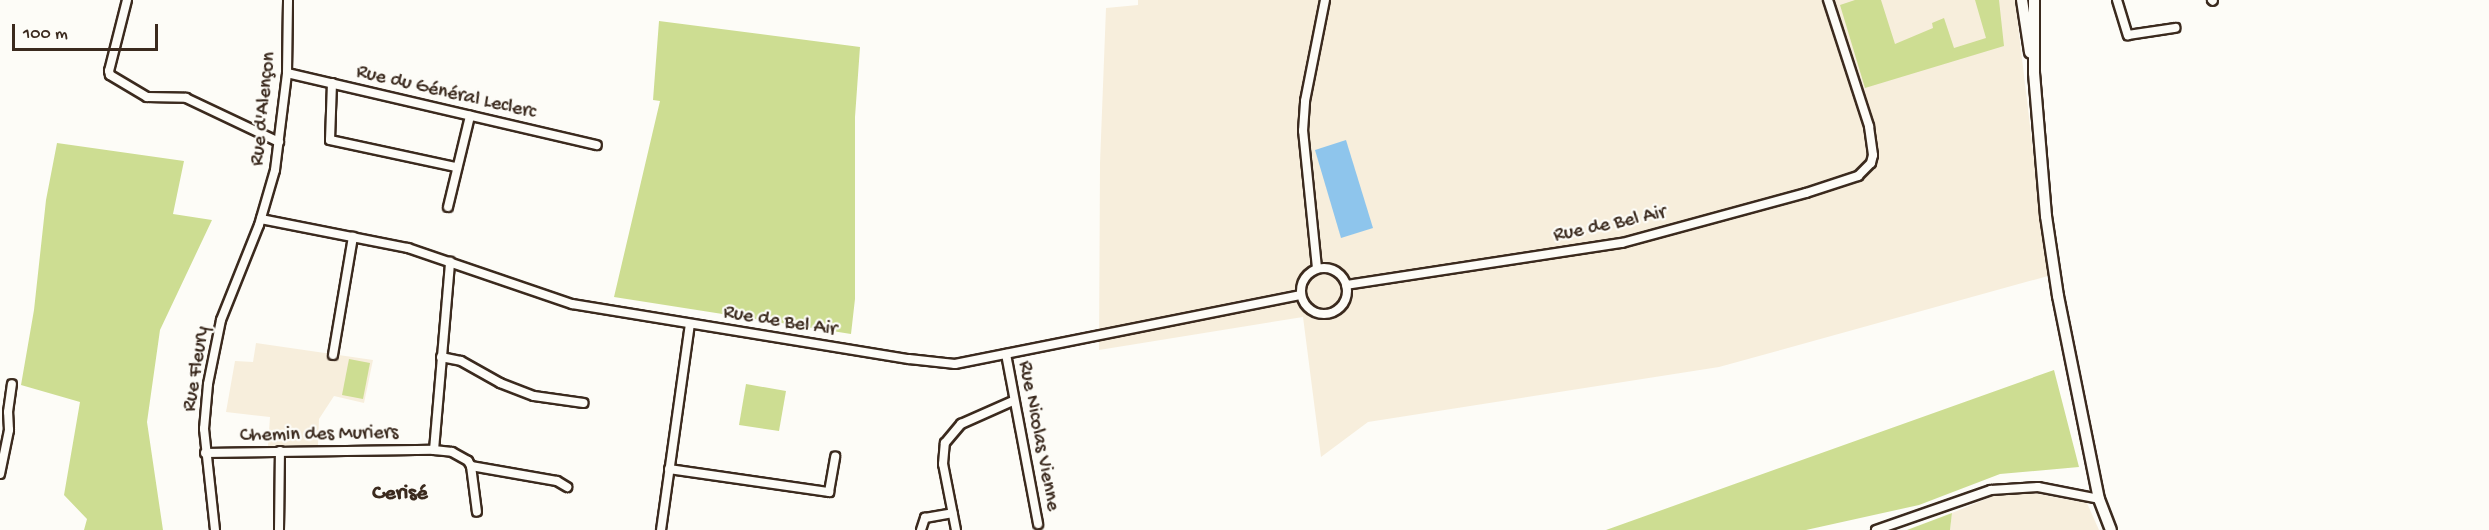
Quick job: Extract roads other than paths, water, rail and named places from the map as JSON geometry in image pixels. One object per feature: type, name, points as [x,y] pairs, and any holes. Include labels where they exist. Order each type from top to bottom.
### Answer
[{"type":"main road","points":[[2022,0],[2034,73],[2046,216],[2058,296],[2098,499],[2112,530]]},
{"type":"main road","points":[[2034,0],[2034,73]]},
{"type":"street","points":[[127,0],[108,71],[110,75],[147,97],[186,98],[279,142]]},
{"type":"street","name":"Rue d'Alençon","points":[[261,219],[275,170],[279,142],[287,73],[288,0]]},
{"type":"street","points":[[1317,268],[1303,131],[1305,101],[1325,0]]},
{"type":"street","name":"Rue de Bel Air","points":[[1346,285],[1622,243],[1806,193],[1858,176],[1871,164],[1873,155],[1869,126],[1828,0]]},
{"type":"street","points":[[2117,0],[2128,35],[2175,28]]},
{"type":"street","name":"Rue du Général Leclerc","points":[[287,73],[597,145]]},
{"type":"street","points":[[332,84],[330,140],[456,167]]},
{"type":"street","points":[[448,207],[470,116]]},
{"type":"street","name":"Rue de Bel Air","points":[[261,219],[408,248],[572,304],[955,364],[1300,295]]},
{"type":"street","name":"Rue Fleury","points":[[215,530],[204,429],[214,346],[230,293],[261,219]]},
{"type":"street","points":[[333,355],[353,237]]},
{"type":"street","points":[[434,450],[450,262]]},
{"type":"street","points":[[1317,268],[1337,272],[1346,285],[1345,299],[1341,306],[1330,313],[1314,312],[1307,307],[1300,295],[1303,281],[1317,268]]},
{"type":"street","points":[[661,530],[690,324]]},
{"type":"street","name":"Rue Nicolas Vienne","points":[[1006,354],[1013,401],[1038,524]]},
{"type":"street","points":[[441,357],[461,361],[500,383],[534,396],[584,403]]},
{"type":"street","points":[[0,474],[9,430],[8,411],[12,384]]},
{"type":"street","points":[[957,530],[943,464],[945,443],[961,424],[1013,401]]},
{"type":"street","name":"Chemin des Muriers","points":[[205,453],[434,450],[460,456],[471,466],[557,481],[567,487]]},
{"type":"street","points":[[279,530],[280,451]]},
{"type":"street","points":[[669,469],[829,492],[835,457]]},
{"type":"street","points":[[471,466],[477,512]]},
{"type":"street","points":[[1876,530],[1991,490],[2038,487],[2098,499]]},
{"type":"street","points":[[921,530],[925,518],[953,513]]},
{"type":"water","points":[[1346,140],[1373,228],[1341,238],[1315,150]]},
{"type":"district","name":"Cerisé","points":[[400,495]]}]
